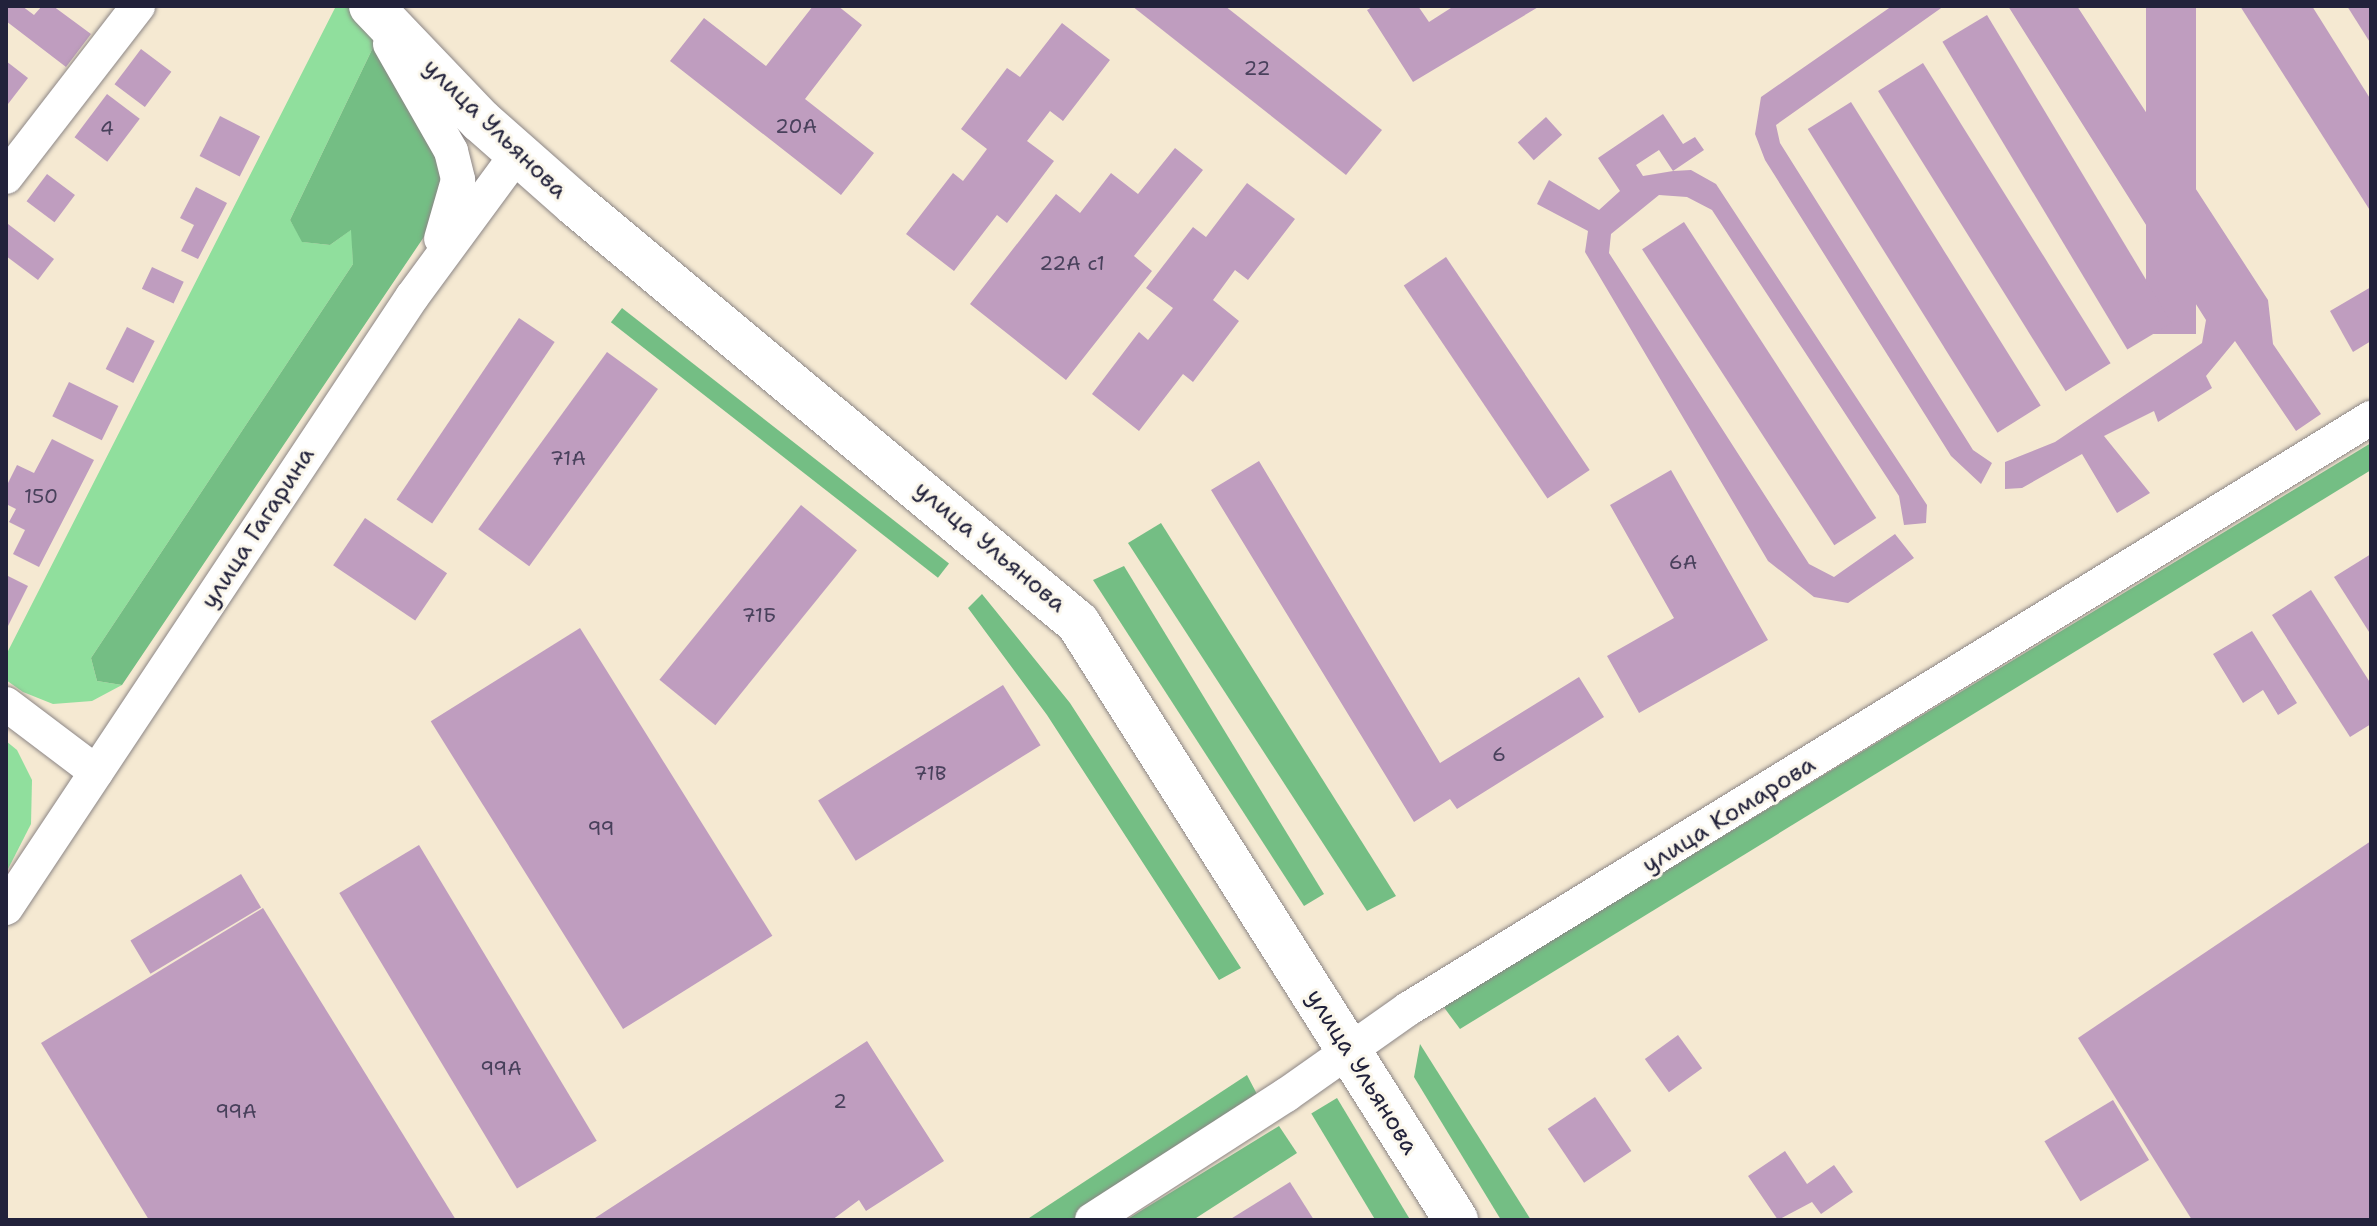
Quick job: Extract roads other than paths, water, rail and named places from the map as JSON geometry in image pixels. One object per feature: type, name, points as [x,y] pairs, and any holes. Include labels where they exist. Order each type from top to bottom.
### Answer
[{"type":"main road","name":"улица Ульянова","points":[[369,6],[517,154],[1078,623],[1456,1220]]},
{"type":"street","points":[[6,177],[138,6]]},
{"type":"street","points":[[369,6],[424,98],[451,151],[458,180],[443,235],[412,297]]},
{"type":"street","name":"улица Гагарина","points":[[6,908],[412,297],[517,154]]},
{"type":"street","name":"улица Комарова","points":[[1092,1220],[1349,1050],[2371,418]]},
{"type":"street","points":[[6,704],[96,772]]}]
